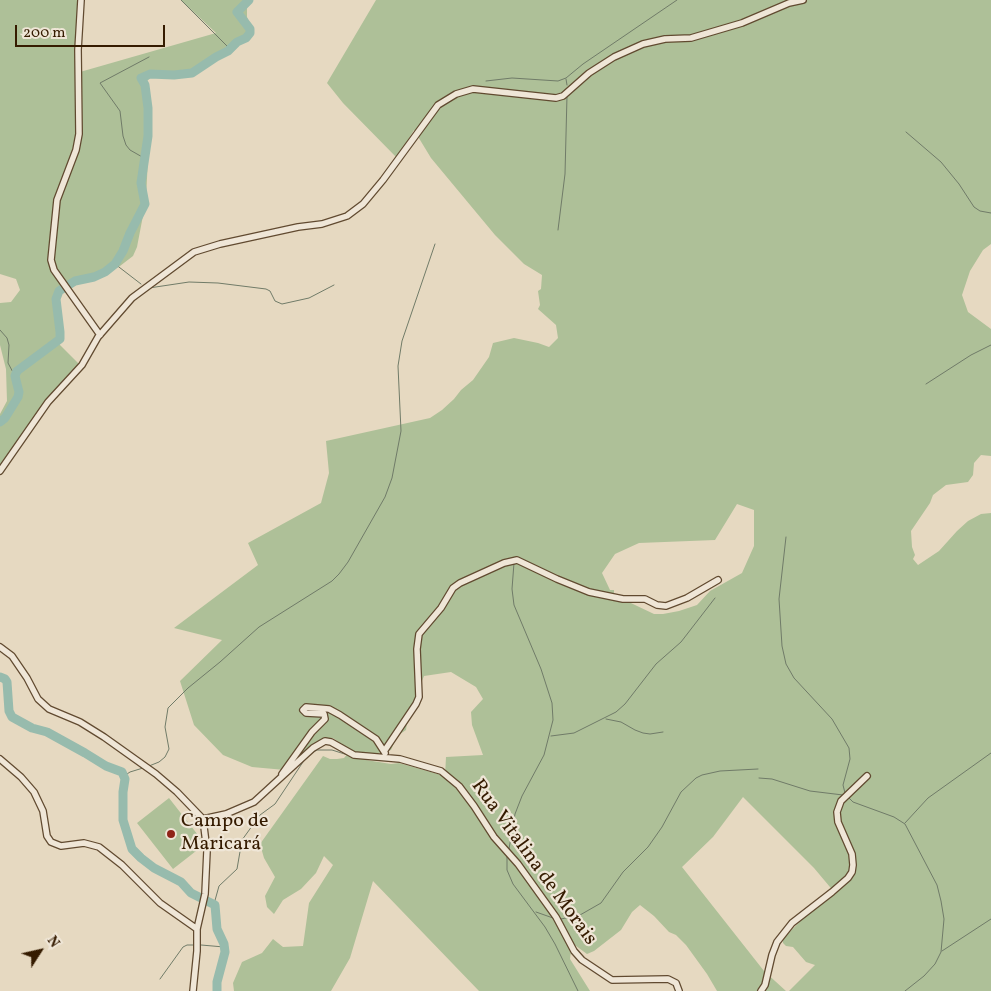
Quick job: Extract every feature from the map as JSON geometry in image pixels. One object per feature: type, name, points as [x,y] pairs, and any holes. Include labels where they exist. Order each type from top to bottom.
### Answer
[{"type":"street","points":[[82,0],[78,50],[79,134],[76,150],[57,200],[50,260],[52,268],[100,335]]},
{"type":"street","points":[[0,471],[48,402],[82,365],[100,335],[132,298],[194,252],[298,226],[322,224],[347,216],[363,204],[438,105],[456,94],[472,89],[556,98],[563,96],[590,73],[614,57],[642,44],[664,39],[691,38],[742,24],[803,0]]},
{"type":"street","points":[[279,780],[289,763],[325,719],[324,714],[306,713],[303,710],[304,708],[329,709],[335,712],[376,739],[385,753],[416,704],[419,696],[417,649],[419,634],[441,608],[453,588],[460,583],[504,563],[517,560],[590,592],[617,598],[645,599],[657,605],[666,606],[687,598],[718,580]]},
{"type":"street","points":[[0,647],[12,656],[38,699],[49,709],[80,722],[138,762],[177,792],[203,819],[208,851],[203,909],[197,929],[193,991]]},
{"type":"street","name":"Rua Vitalina de Morais","points":[[203,819],[226,814],[249,805],[314,748],[325,741],[331,742],[354,755],[385,753],[441,771],[459,786],[494,837],[515,859],[550,908],[574,951],[582,960],[612,980],[668,979],[676,983],[679,991]]},
{"type":"street","points":[[0,759],[21,776],[34,792],[42,811],[46,833],[51,842],[61,846],[84,843],[99,847],[122,865],[160,902],[197,929]]},
{"type":"street","points":[[761,991],[765,985],[777,942],[792,923],[848,878],[852,872],[852,854],[838,822],[836,812],[841,801],[866,776]]},
{"type":"green space","points":[[0,0],[84,0],[80,72],[216,33],[181,0],[249,0],[247,3],[247,17],[253,31],[251,35],[244,35],[193,70],[174,79],[154,74],[147,81],[150,114],[146,200],[137,247],[133,256],[120,266],[103,275],[92,276],[65,291],[57,298],[59,344],[79,364],[0,470],[0,414],[7,401],[6,369],[0,345],[0,303],[11,302],[20,290],[16,279],[0,274]]},
{"type":"green space","points":[[376,0],[991,0],[991,244],[983,250],[970,271],[962,295],[968,312],[991,329],[991,456],[981,455],[974,463],[973,475],[968,482],[946,485],[933,495],[930,503],[911,531],[912,547],[915,555],[913,559],[918,565],[939,551],[968,521],[981,514],[991,513],[991,991],[789,991],[815,965],[806,962],[793,947],[786,946],[783,943],[783,939],[812,909],[835,893],[814,868],[743,797],[713,837],[682,867],[764,971],[786,991],[717,991],[686,945],[640,905],[632,912],[621,930],[594,951],[587,954],[572,943],[570,959],[590,991],[479,991],[373,881],[350,958],[331,991],[234,991],[233,983],[242,962],[262,953],[273,939],[283,947],[303,946],[309,903],[333,865],[324,856],[316,873],[301,889],[283,900],[274,914],[267,907],[265,896],[275,877],[264,858],[260,844],[323,756],[330,759],[344,758],[349,752],[346,747],[333,738],[323,740],[285,770],[252,767],[223,755],[194,725],[180,681],[222,640],[174,628],[258,565],[248,543],[321,503],[329,473],[326,441],[430,418],[442,410],[473,380],[489,357],[493,343],[514,338],[549,347],[558,338],[556,325],[538,309],[540,305],[538,291],[541,289],[542,275],[524,264],[495,235],[431,158],[414,130],[397,158],[343,103],[327,83]],"holes":[[[737,504],[754,510],[754,546],[742,573],[710,591],[697,605],[679,611],[654,614],[614,595],[614,590],[610,590],[602,573],[615,554],[639,543],[715,540]],[[451,672],[476,687],[483,699],[471,712],[472,725],[483,755],[446,757],[445,776],[399,763],[391,764],[366,760],[367,756],[391,750],[397,736],[406,730],[408,715],[424,676]]]},
{"type":"green space","name":"Campo de Maricará","points":[[169,798],[205,844],[173,869],[137,823]]},
{"type":"waterway","points":[[181,0],[230,49]]},
{"type":"waterway","points":[[0,422],[5,418],[18,397],[19,392],[15,376],[17,371],[60,339],[56,299],[59,291],[75,281],[94,277],[105,272],[115,264],[145,204],[141,183],[148,136],[148,108],[145,85],[141,78],[150,74],[174,75],[192,73],[228,51],[250,33],[250,29],[237,12],[249,0]]},
{"type":"waterway","points":[[486,81],[512,78],[558,81],[566,78],[583,64],[677,0]]},
{"type":"waterway","points":[[144,158],[130,150],[126,145],[120,111],[100,83],[149,57]]},
{"type":"waterway","points":[[566,79],[567,85]]},
{"type":"waterway","points":[[558,230],[565,174],[567,96]]},
{"type":"waterway","points":[[906,132],[941,162],[959,184],[974,207],[980,211],[991,213]]},
{"type":"waterway","points":[[149,766],[165,757],[169,749],[165,727],[168,708],[188,688],[259,627],[332,581],[348,562],[385,497],[392,478],[401,431],[398,366],[402,341],[435,244]]},
{"type":"waterway","points":[[115,264],[141,284]]},
{"type":"waterway","points":[[149,288],[189,282],[218,283],[266,289],[270,291],[275,301],[282,304],[309,298],[334,285]]},
{"type":"waterway","points":[[0,330],[7,338],[9,345],[8,363],[15,376]]},
{"type":"waterway","points":[[926,384],[971,355],[991,345]]},
{"type":"waterway","points":[[786,537],[779,599],[782,646],[786,664],[794,678],[832,719],[849,748],[850,759],[843,785],[845,793]]},
{"type":"waterway","points":[[509,849],[515,814],[522,796],[544,755],[553,720],[552,703],[541,669],[514,605],[512,589],[514,563]]},
{"type":"waterway","points":[[551,736],[574,733],[616,712],[625,704],[656,664],[681,642],[715,598]]},
{"type":"waterway","points":[[0,677],[7,682],[9,711],[12,717],[32,728],[47,732],[106,766],[122,772],[125,779],[123,820],[132,849],[154,868],[181,882],[191,893],[215,905],[217,929],[224,944],[225,952],[217,982],[217,991]]},
{"type":"waterway","points":[[606,719],[621,722],[643,733],[663,732]]},
{"type":"waterway","points":[[312,753],[317,750],[332,750],[351,756]]},
{"type":"waterway","points":[[905,823],[928,798],[991,753]]},
{"type":"waterway","points":[[214,904],[219,886],[237,869],[242,840],[260,815],[275,804],[305,759]]},
{"type":"waterway","points":[[124,776],[143,768]]},
{"type":"waterway","points":[[561,919],[580,915],[601,903],[623,872],[648,847],[662,827],[681,792],[696,778],[720,771],[758,769]]},
{"type":"waterway","points":[[759,778],[772,779],[810,791],[843,795]]},
{"type":"waterway","points":[[849,798],[853,802],[894,817],[905,824],[937,885],[944,919],[941,952],[935,964],[924,976],[905,991]]},
{"type":"waterway","points":[[507,856],[507,870],[513,884],[545,927],[578,991]]},
{"type":"waterway","points":[[536,912],[553,918]]},
{"type":"waterway","points":[[942,951],[991,919]]},
{"type":"waterway","points":[[160,979],[183,947],[195,945]]},
{"type":"waterway","points":[[201,945],[224,947]]},
{"type":"place","name":"Campo de Maricará","points":[[171,834]]}]
